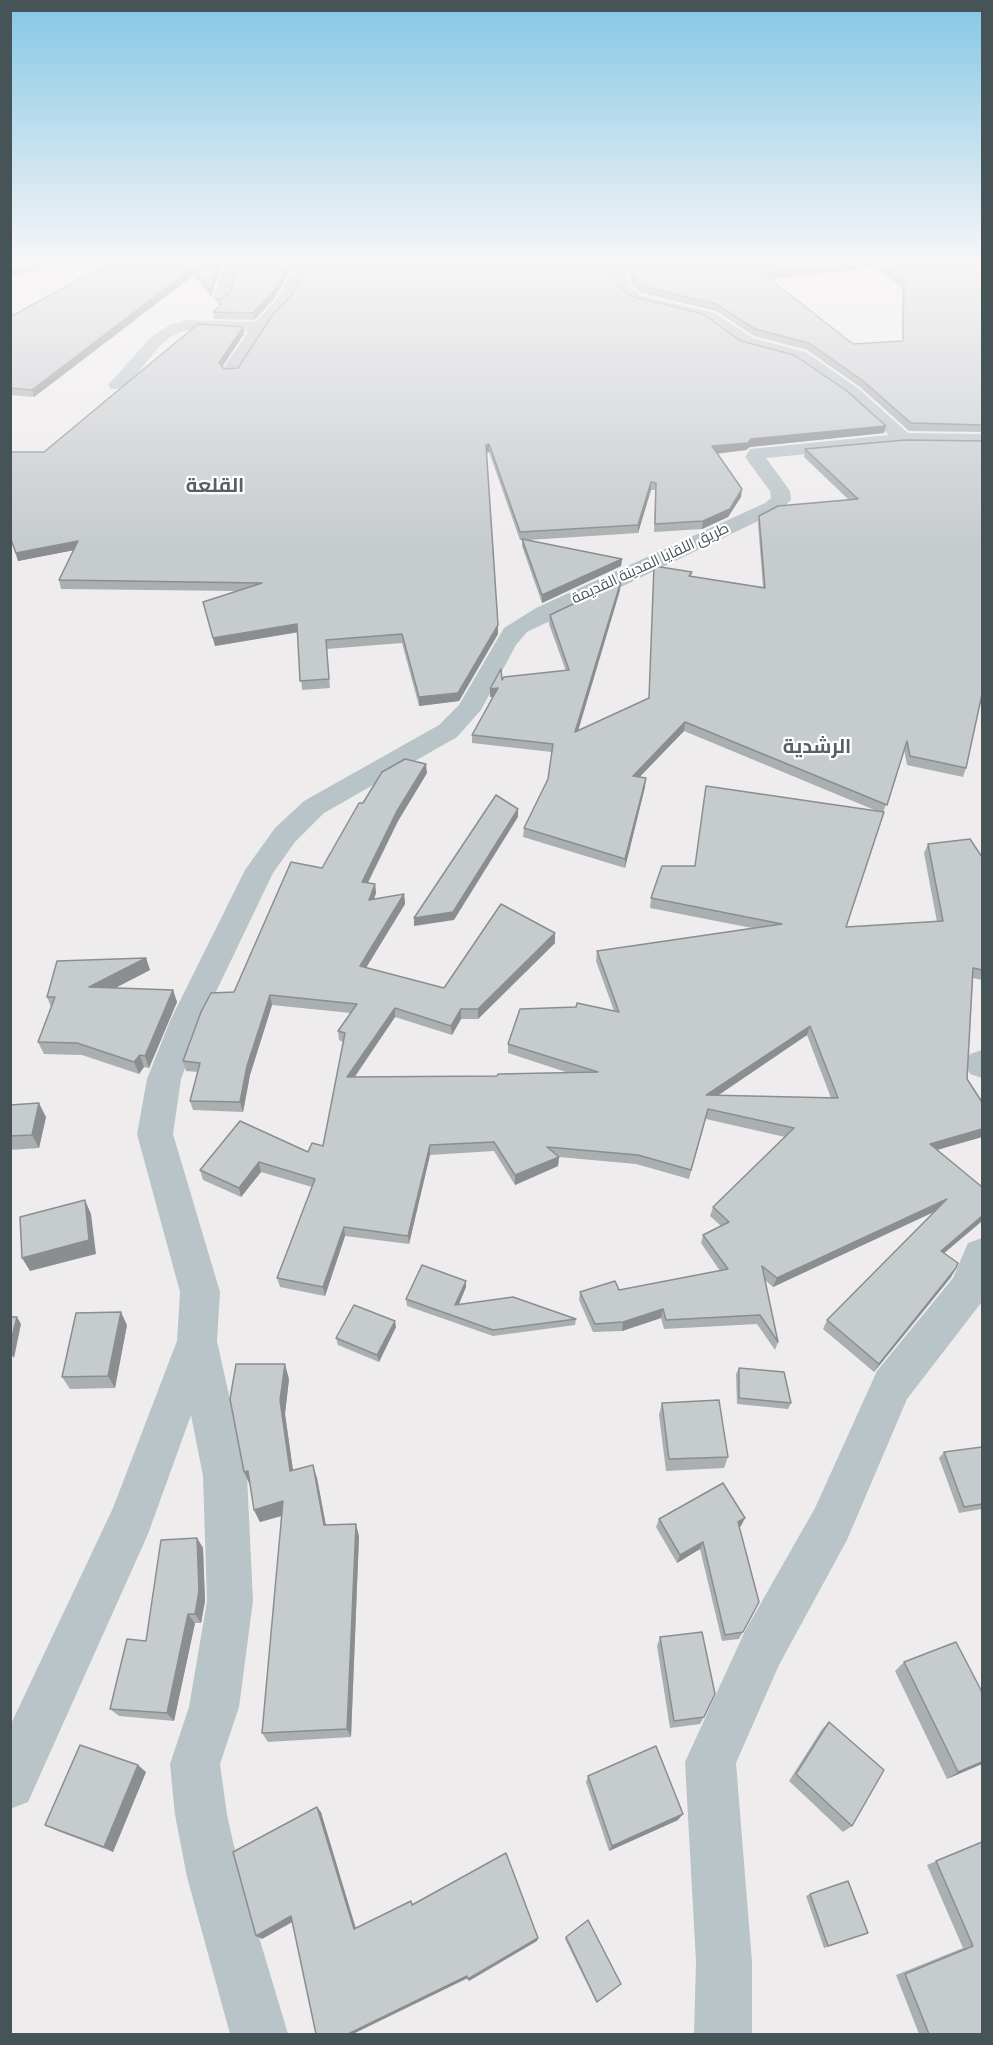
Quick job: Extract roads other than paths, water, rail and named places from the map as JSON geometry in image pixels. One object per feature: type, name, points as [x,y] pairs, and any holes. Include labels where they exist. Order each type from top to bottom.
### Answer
[{"type":"street","points":[[117,385],[130,376],[143,355]]},
{"type":"street","points":[[231,370],[240,355]]},
{"type":"street","points":[[798,355],[853,393],[887,422],[903,440]]},
{"type":"street","name":"طريق اللقايا المدينة القديمة","points":[[197,1341],[200,1292],[154,1134],[164,1079],[186,1021],[260,870],[285,835],[314,807],[460,722],[480,695],[498,656],[514,631],[544,613],[772,507],[781,500],[780,491],[755,457],[757,453],[903,440],[982,440]]},
{"type":"street","points":[[723,2034],[724,1962],[710,1762],[762,1648],[831,1524],[892,1385],[967,1290],[982,1255]]},
{"type":"street","points":[[10,1784],[132,1518],[197,1341]]},
{"type":"street","points":[[197,1341],[225,1476],[230,1601],[214,1707],[195,1764],[201,1815],[214,1877],[259,2034]]},
{"type":"district","name":"القلعة","points":[[215,485]]},
{"type":"district","name":"الرشدية","points":[[817,746]]}]
